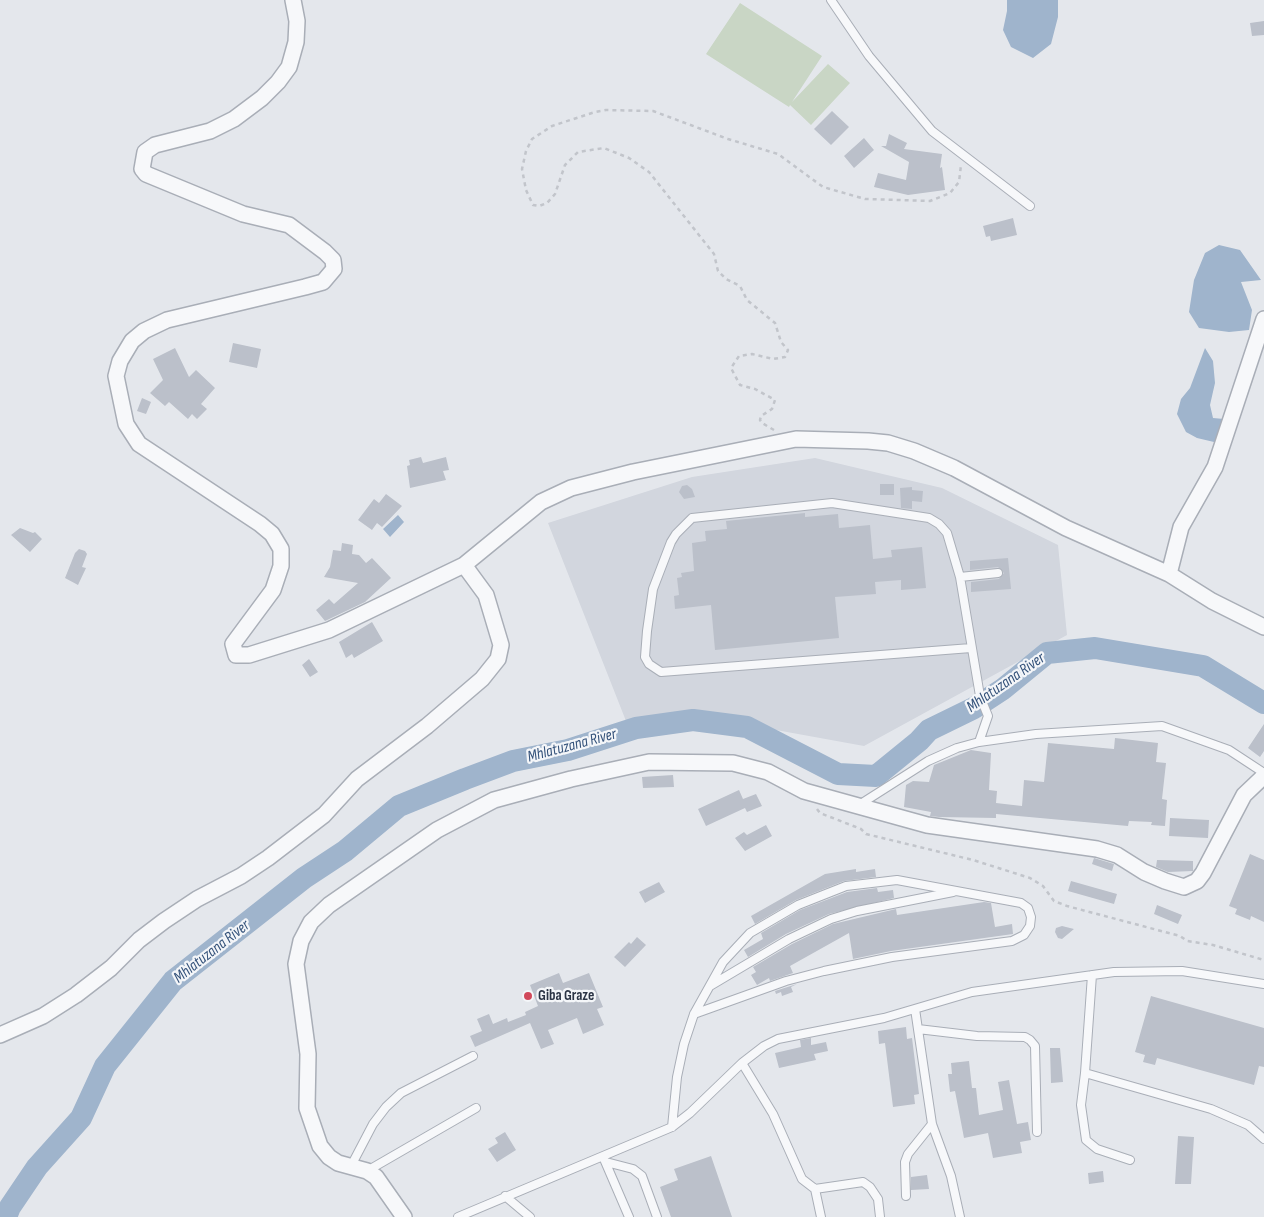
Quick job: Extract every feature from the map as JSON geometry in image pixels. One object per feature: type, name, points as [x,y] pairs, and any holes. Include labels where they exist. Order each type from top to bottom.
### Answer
[{"type":"street","points":[[293,0],[296,42],[289,67],[278,82],[262,98],[234,119],[210,131],[155,145],[145,152],[142,169],[146,174],[243,214],[289,225],[325,252],[333,260],[334,269],[323,282],[166,320],[144,331],[132,341],[120,361],[116,376],[126,424],[139,444],[260,524],[272,534],[281,549],[281,566],[273,590],[232,644],[236,655],[249,656],[329,630],[464,565],[542,502],[570,488],[633,472],[796,440],[874,442],[914,451],[954,468],[1108,548],[1169,574],[1212,601],[1264,627]]},
{"type":"street","points":[[1169,574],[1181,527],[1215,468],[1264,319]]},
{"type":"street","points":[[0,1035],[43,1016],[76,995],[111,968],[139,940],[164,921],[197,899],[242,876],[268,858],[324,815],[357,779],[427,726],[482,679],[498,659],[501,645],[486,595],[464,565]]},
{"type":"street","points":[[404,1217],[376,1178],[367,1171],[329,1157],[320,1146],[307,1108],[308,1054],[296,964],[301,941],[311,922],[329,905],[437,830],[494,800],[570,779],[649,762],[700,761],[733,763],[768,772],[804,791],[855,807],[927,825],[1097,849],[1117,855],[1144,872],[1165,882],[1184,887],[1197,881],[1203,873],[1244,795],[1264,774]]},
{"type":"lane","points":[[831,0],[869,56],[932,131],[1030,206]]},
{"type":"lane","points":[[971,648],[661,672],[650,664],[645,657],[654,589],[671,542],[683,524],[692,518],[832,503],[929,518],[947,532],[960,576],[980,696],[988,716],[979,742]]},
{"type":"lane","points":[[960,576],[998,574]]},
{"type":"lane","points":[[855,807],[928,761],[950,750],[979,742],[1036,734],[1162,726],[1229,750],[1264,774]]},
{"type":"lane","points":[[672,1127],[677,1077],[684,1044],[694,1014],[722,962],[750,934],[798,905],[828,892],[854,884],[897,880],[1021,903],[1028,908],[1030,926],[1024,935],[1012,941],[892,957],[824,970],[769,987],[694,1014]]},
{"type":"lane","points":[[709,987],[789,939],[831,919],[857,911],[957,891]]},
{"type":"lane","points":[[458,1217],[505,1196],[604,1158],[672,1127],[690,1113],[742,1063],[764,1046],[778,1039],[884,1018],[972,992],[1092,975],[1182,971],[1264,984]]},
{"type":"lane","points":[[1092,975],[1081,1105],[1086,1140],[1097,1149],[1130,1160]]},
{"type":"lane","points":[[915,1009],[932,1124],[950,1176],[960,1217]]},
{"type":"lane","points":[[918,1028],[977,1036],[1026,1037],[1030,1040],[1035,1046],[1038,1132]]},
{"type":"lane","points":[[351,1166],[373,1124],[401,1093],[473,1056]]},
{"type":"lane","points":[[742,1063],[773,1114],[797,1171],[802,1179],[815,1189],[821,1217]]},
{"type":"lane","points":[[1085,1073],[1211,1109],[1248,1124],[1264,1139]]},
{"type":"lane","points":[[367,1171],[476,1108]]},
{"type":"lane","points":[[906,1196],[905,1162],[908,1154],[932,1124]]},
{"type":"lane","points":[[604,1158],[629,1217]]},
{"type":"lane","points":[[604,1158],[633,1169],[642,1176],[657,1217]]},
{"type":"lane","points":[[815,1189],[863,1182],[870,1187],[878,1199],[880,1217]]},
{"type":"lane","points":[[505,1196],[530,1217]]},
{"type":"path","points":[[796,440],[762,424],[761,416],[772,409],[775,400],[756,389],[740,385],[731,368],[739,356],[752,354],[773,359],[785,356],[788,350],[781,342],[775,322],[746,300],[740,286],[726,279],[718,271],[714,254],[649,172],[629,158],[604,148],[578,152],[566,165],[555,194],[547,203],[539,206],[533,205],[526,190],[522,168],[526,151],[532,139],[552,126],[595,112],[606,110],[654,112],[728,139],[778,154],[812,181],[823,187],[865,199],[930,200],[950,193],[959,182],[961,164]]},
{"type":"path","points":[[804,791],[820,813],[861,829],[866,834],[973,860],[1030,878],[1043,886],[1054,901],[1067,906],[1180,936],[1187,941],[1212,944],[1264,960]]},
{"type":"shaded area","points":[[815,458],[942,488],[1058,545],[1067,635],[864,746],[721,720],[626,721],[548,523],[692,477]]},
{"type":"green space","points":[[740,3],[822,56],[792,102],[828,64],[850,83],[811,125],[790,105],[789,107],[706,54]]},
{"type":"water","points":[[1007,0],[1058,0],[1058,17],[1051,44],[1033,58],[1011,47],[1003,30]]},
{"type":"water","points":[[1219,245],[1240,250],[1261,280],[1241,282],[1252,310],[1249,330],[1229,332],[1199,328],[1189,312],[1194,280],[1205,253]]},
{"type":"water","points":[[1205,348],[1213,361],[1215,383],[1210,405],[1213,418],[1224,419],[1225,432],[1214,442],[1197,438],[1186,432],[1177,414],[1181,399],[1190,388]]},
{"type":"water","points":[[398,515],[404,522],[390,537],[383,529]]},
{"type":"building","points":[[1264,21],[1264,35],[1252,36],[1250,23]]},
{"type":"building","points":[[832,111],[849,127],[831,145],[814,129]]},
{"type":"building","points":[[889,134],[907,143],[904,149],[942,154],[940,168],[942,167],[945,190],[908,195],[874,187],[878,173],[906,180],[909,162],[881,146],[886,146]]},
{"type":"building","points":[[864,138],[874,150],[854,168],[844,156]]},
{"type":"building","points":[[1013,218],[1017,235],[991,241],[990,236],[986,237],[983,226]]},
{"type":"building","points":[[233,343],[261,349],[257,368],[229,362]]},
{"type":"building","points":[[175,348],[189,377],[196,370],[215,388],[201,404],[207,409],[197,419],[192,414],[188,419],[169,402],[165,406],[150,393],[163,380],[153,359]]},
{"type":"building","points":[[142,398],[151,402],[146,414],[137,411]]},
{"type":"building","points":[[421,457],[423,463],[446,457],[449,470],[443,471],[446,480],[410,488],[407,466],[410,465],[409,460]]},
{"type":"building","points":[[880,484],[894,484],[894,495],[880,495]]},
{"type":"building","points":[[687,485],[692,489],[695,497],[684,499],[679,492],[682,486]]},
{"type":"building","points":[[912,487],[912,490],[923,491],[922,502],[912,501],[912,509],[901,508],[900,488]]},
{"type":"building","points":[[386,494],[402,506],[382,527],[377,523],[372,530],[358,520],[374,499],[379,503]]},
{"type":"building","points":[[805,513],[805,517],[838,514],[839,528],[870,525],[873,559],[892,557],[891,550],[922,547],[926,588],[901,590],[901,580],[875,582],[876,594],[835,597],[839,638],[715,650],[711,605],[675,609],[674,596],[679,595],[677,578],[682,577],[681,573],[694,571],[692,543],[706,541],[705,531],[727,529],[726,521]]},
{"type":"building","points":[[20,528],[35,532],[42,539],[30,552],[11,535]]},
{"type":"building","points":[[342,543],[353,545],[352,554],[359,555],[366,563],[372,558],[391,578],[365,602],[325,621],[316,610],[329,599],[334,604],[358,583],[324,577],[330,567],[333,550],[341,551]]},
{"type":"building","points":[[79,549],[87,554],[82,567],[86,568],[78,585],[65,578],[75,553]]},
{"type":"building","points":[[1008,558],[1011,589],[971,592],[971,582],[999,579],[1004,573],[998,567],[970,570],[970,561]]},
{"type":"building","points":[[372,622],[383,641],[354,658],[352,654],[346,658],[339,642]]},
{"type":"building","points":[[309,659],[318,672],[310,677],[302,665]]},
{"type":"building","points":[[1264,724],[1264,751],[1260,757],[1248,748]]},
{"type":"building","points":[[1115,738],[1158,743],[1156,762],[1166,763],[1162,799],[1167,800],[1165,826],[1151,825],[1152,822],[1129,821],[1128,826],[996,814],[996,818],[939,817],[930,816],[931,812],[904,807],[906,785],[913,781],[929,782],[934,765],[971,750],[991,753],[989,790],[997,791],[996,803],[1022,806],[1024,780],[1044,782],[1048,743],[1114,749]]},
{"type":"building","points":[[673,775],[674,787],[643,788],[642,777]]},
{"type":"building","points":[[739,790],[743,799],[756,794],[762,806],[747,812],[745,808],[706,826],[698,809]]},
{"type":"building","points":[[1170,818],[1209,820],[1208,838],[1169,836]]},
{"type":"building","points":[[766,825],[772,836],[745,851],[735,838],[744,832],[747,835]]},
{"type":"building","points":[[1250,854],[1264,860],[1264,922],[1251,916],[1250,920],[1235,914],[1237,909],[1229,906]]},
{"type":"building","points":[[1094,858],[1114,864],[1112,871],[1092,864]]},
{"type":"building","points":[[1157,860],[1193,861],[1193,871],[1168,872],[1156,867]]},
{"type":"building","points":[[856,869],[856,872],[875,869],[876,877],[844,881],[796,900],[755,924],[751,916],[825,874]]},
{"type":"building","points":[[1071,881],[1117,894],[1114,904],[1068,891]]},
{"type":"building","points":[[659,882],[665,892],[645,903],[639,892]]},
{"type":"building","points":[[877,888],[878,892],[893,890],[894,898],[829,914],[786,934],[748,957],[744,950],[763,939],[761,933],[800,910],[847,892]]},
{"type":"building","points":[[984,902],[991,903],[995,927],[1012,924],[1013,934],[891,951],[853,959],[849,933],[790,966],[793,973],[770,981],[769,978],[757,985],[751,975],[756,972],[753,967],[792,944],[833,924],[896,909],[897,915]]},
{"type":"building","points":[[1157,905],[1182,915],[1178,924],[1154,914]]},
{"type":"building","points":[[1062,926],[1074,929],[1062,939],[1058,938],[1055,932],[1056,928]]},
{"type":"building","points":[[637,937],[646,945],[625,967],[614,957]]},
{"type":"building","points":[[559,973],[563,983],[589,973],[603,1007],[597,1009],[604,1025],[583,1034],[577,1018],[548,1030],[554,1044],[541,1049],[530,1023],[475,1047],[470,1036],[482,1031],[477,1019],[489,1014],[493,1024],[507,1018],[508,1022],[526,1015],[525,1012],[538,1006],[530,985]]},
{"type":"building","points":[[797,984],[791,987],[793,992],[782,996],[781,992],[776,994],[775,991]]},
{"type":"building","points":[[1151,996],[1264,1028],[1264,1067],[1259,1066],[1254,1085],[1157,1058],[1155,1065],[1143,1062],[1145,1055],[1135,1052]]},
{"type":"building","points":[[906,1027],[907,1039],[912,1038],[919,1094],[914,1095],[915,1104],[893,1107],[885,1043],[879,1044],[878,1031]]},
{"type":"building","points":[[811,1038],[811,1045],[826,1042],[828,1051],[814,1054],[816,1060],[779,1068],[775,1053],[801,1047],[800,1040]]},
{"type":"building","points":[[1050,1048],[1060,1048],[1063,1082],[1051,1083]]},
{"type":"building","points":[[969,1061],[972,1088],[976,1088],[979,1115],[1003,1110],[998,1082],[1009,1080],[1017,1124],[1028,1122],[1031,1140],[1020,1142],[1022,1153],[993,1158],[988,1133],[964,1138],[955,1091],[950,1092],[948,1074],[952,1074],[951,1063]]},
{"type":"building","points":[[505,1132],[516,1150],[497,1162],[488,1149],[498,1143],[495,1138]]},
{"type":"building","points":[[1178,1136],[1194,1137],[1191,1184],[1175,1184]]},
{"type":"building","points":[[711,1156],[732,1217],[671,1217],[660,1187],[678,1180],[674,1169]]},
{"type":"building","points":[[1103,1171],[1104,1182],[1089,1184],[1088,1173]]},
{"type":"building","points":[[927,1175],[929,1189],[911,1190],[911,1177]]},
{"type":"waterway","name":"Mhlatuzana River","points":[[6,1217],[10,1207],[37,1167],[81,1118],[105,1066],[173,981],[304,878],[345,851],[399,806],[465,779],[513,761],[568,750],[636,728],[693,720],[747,727],[838,774],[876,776],[919,741],[929,730],[974,708],[1003,689],[1047,653],[1095,648],[1203,666],[1264,703]]},
{"type":"place","name":"Giba Graze","points":[[528,996]]}]
